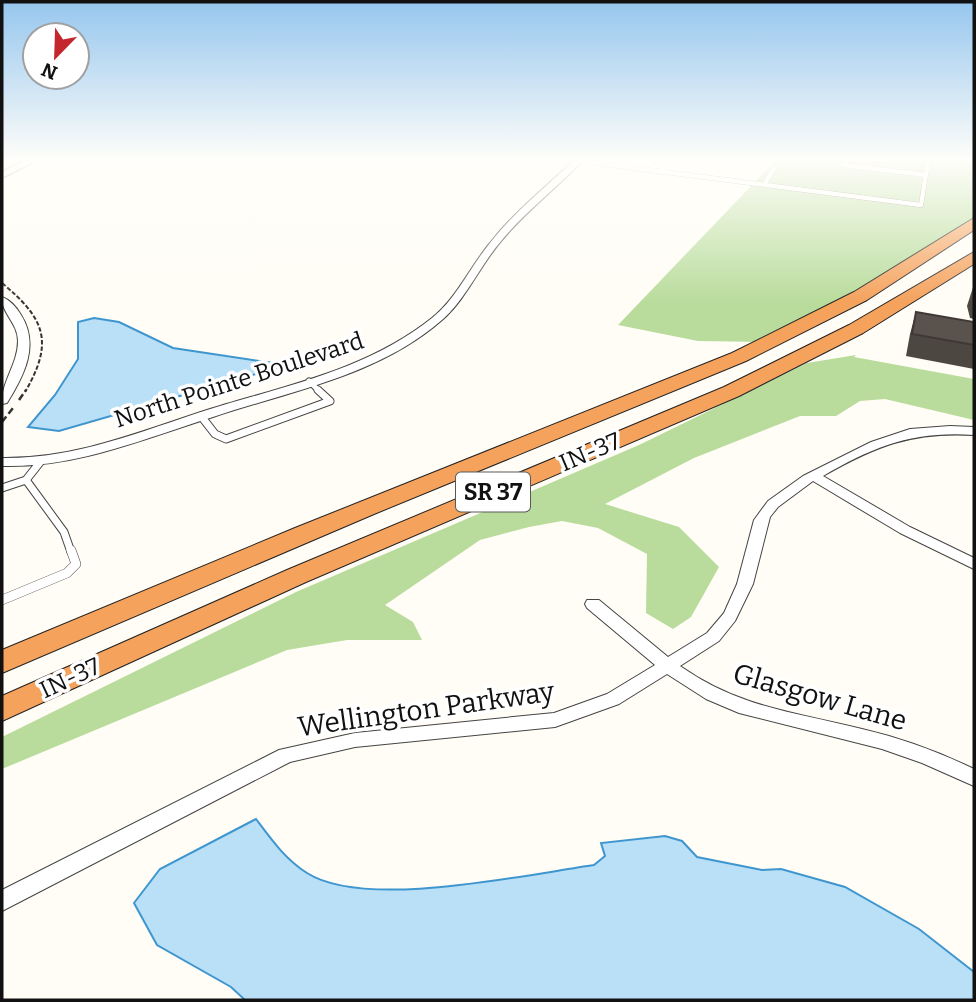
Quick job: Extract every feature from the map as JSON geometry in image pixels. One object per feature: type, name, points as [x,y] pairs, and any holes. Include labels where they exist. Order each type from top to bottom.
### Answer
[{"type":"highway","name":"IN-37","points":[[2,662],[216,569],[719,364],[873,287],[974,223]]},
{"type":"highway","name":"IN-37","points":[[2,709],[291,578],[733,390],[877,317],[974,257]]},
{"type":"street","name":"North Pointe Boulevard","points":[[2,462],[41,461],[84,454],[309,382],[381,355],[438,318],[454,300],[493,244],[531,208]]},
{"type":"street","points":[[2,300],[14,310],[26,341],[17,374],[2,400]]},
{"type":"street","name":"Wellington Parkway","points":[[2,901],[286,755],[355,740],[555,720],[613,699],[724,627],[739,602],[764,514],[782,495],[814,476],[898,436],[923,431],[974,431]]},
{"type":"street","points":[[814,476],[905,530],[974,564]]},
{"type":"street","name":"Glasgow Lane","points":[[593,604],[669,665],[710,693],[740,706],[929,755],[974,778]]},
{"type":"lane","points":[[201,416],[215,434],[226,439],[330,401],[309,382]]},
{"type":"lane","points":[[2,488],[26,480],[41,461]]},
{"type":"lane","points":[[2,600],[67,573],[76,564],[64,532],[26,480]]},
{"type":"green space","points":[[730,208],[974,208],[974,220],[941,246],[766,342],[698,341],[618,325]]},
{"type":"green space","points":[[856,355],[854,357],[974,379],[974,420],[885,399],[860,401],[836,416],[800,416],[694,458],[605,504],[679,527],[719,567],[691,617],[673,629],[646,613],[647,554],[598,528],[562,521],[529,527],[480,540],[385,605],[413,622],[422,640],[347,640],[287,650],[2,769],[2,737],[296,592],[639,445],[807,363]]},
{"type":"water","points":[[94,318],[119,322],[173,348],[273,363],[277,368],[59,431],[28,427],[55,395],[78,359],[78,322]]},
{"type":"water","points":[[256,819],[285,855],[307,873],[333,884],[366,889],[446,887],[594,865],[605,856],[601,843],[665,836],[682,841],[697,857],[762,870],[781,869],[845,887],[919,929],[974,972],[974,1000],[245,1000],[231,987],[157,945],[134,903],[160,869]]},
{"type":"building","points":[[916,312],[974,322],[974,345],[912,334]]}]
